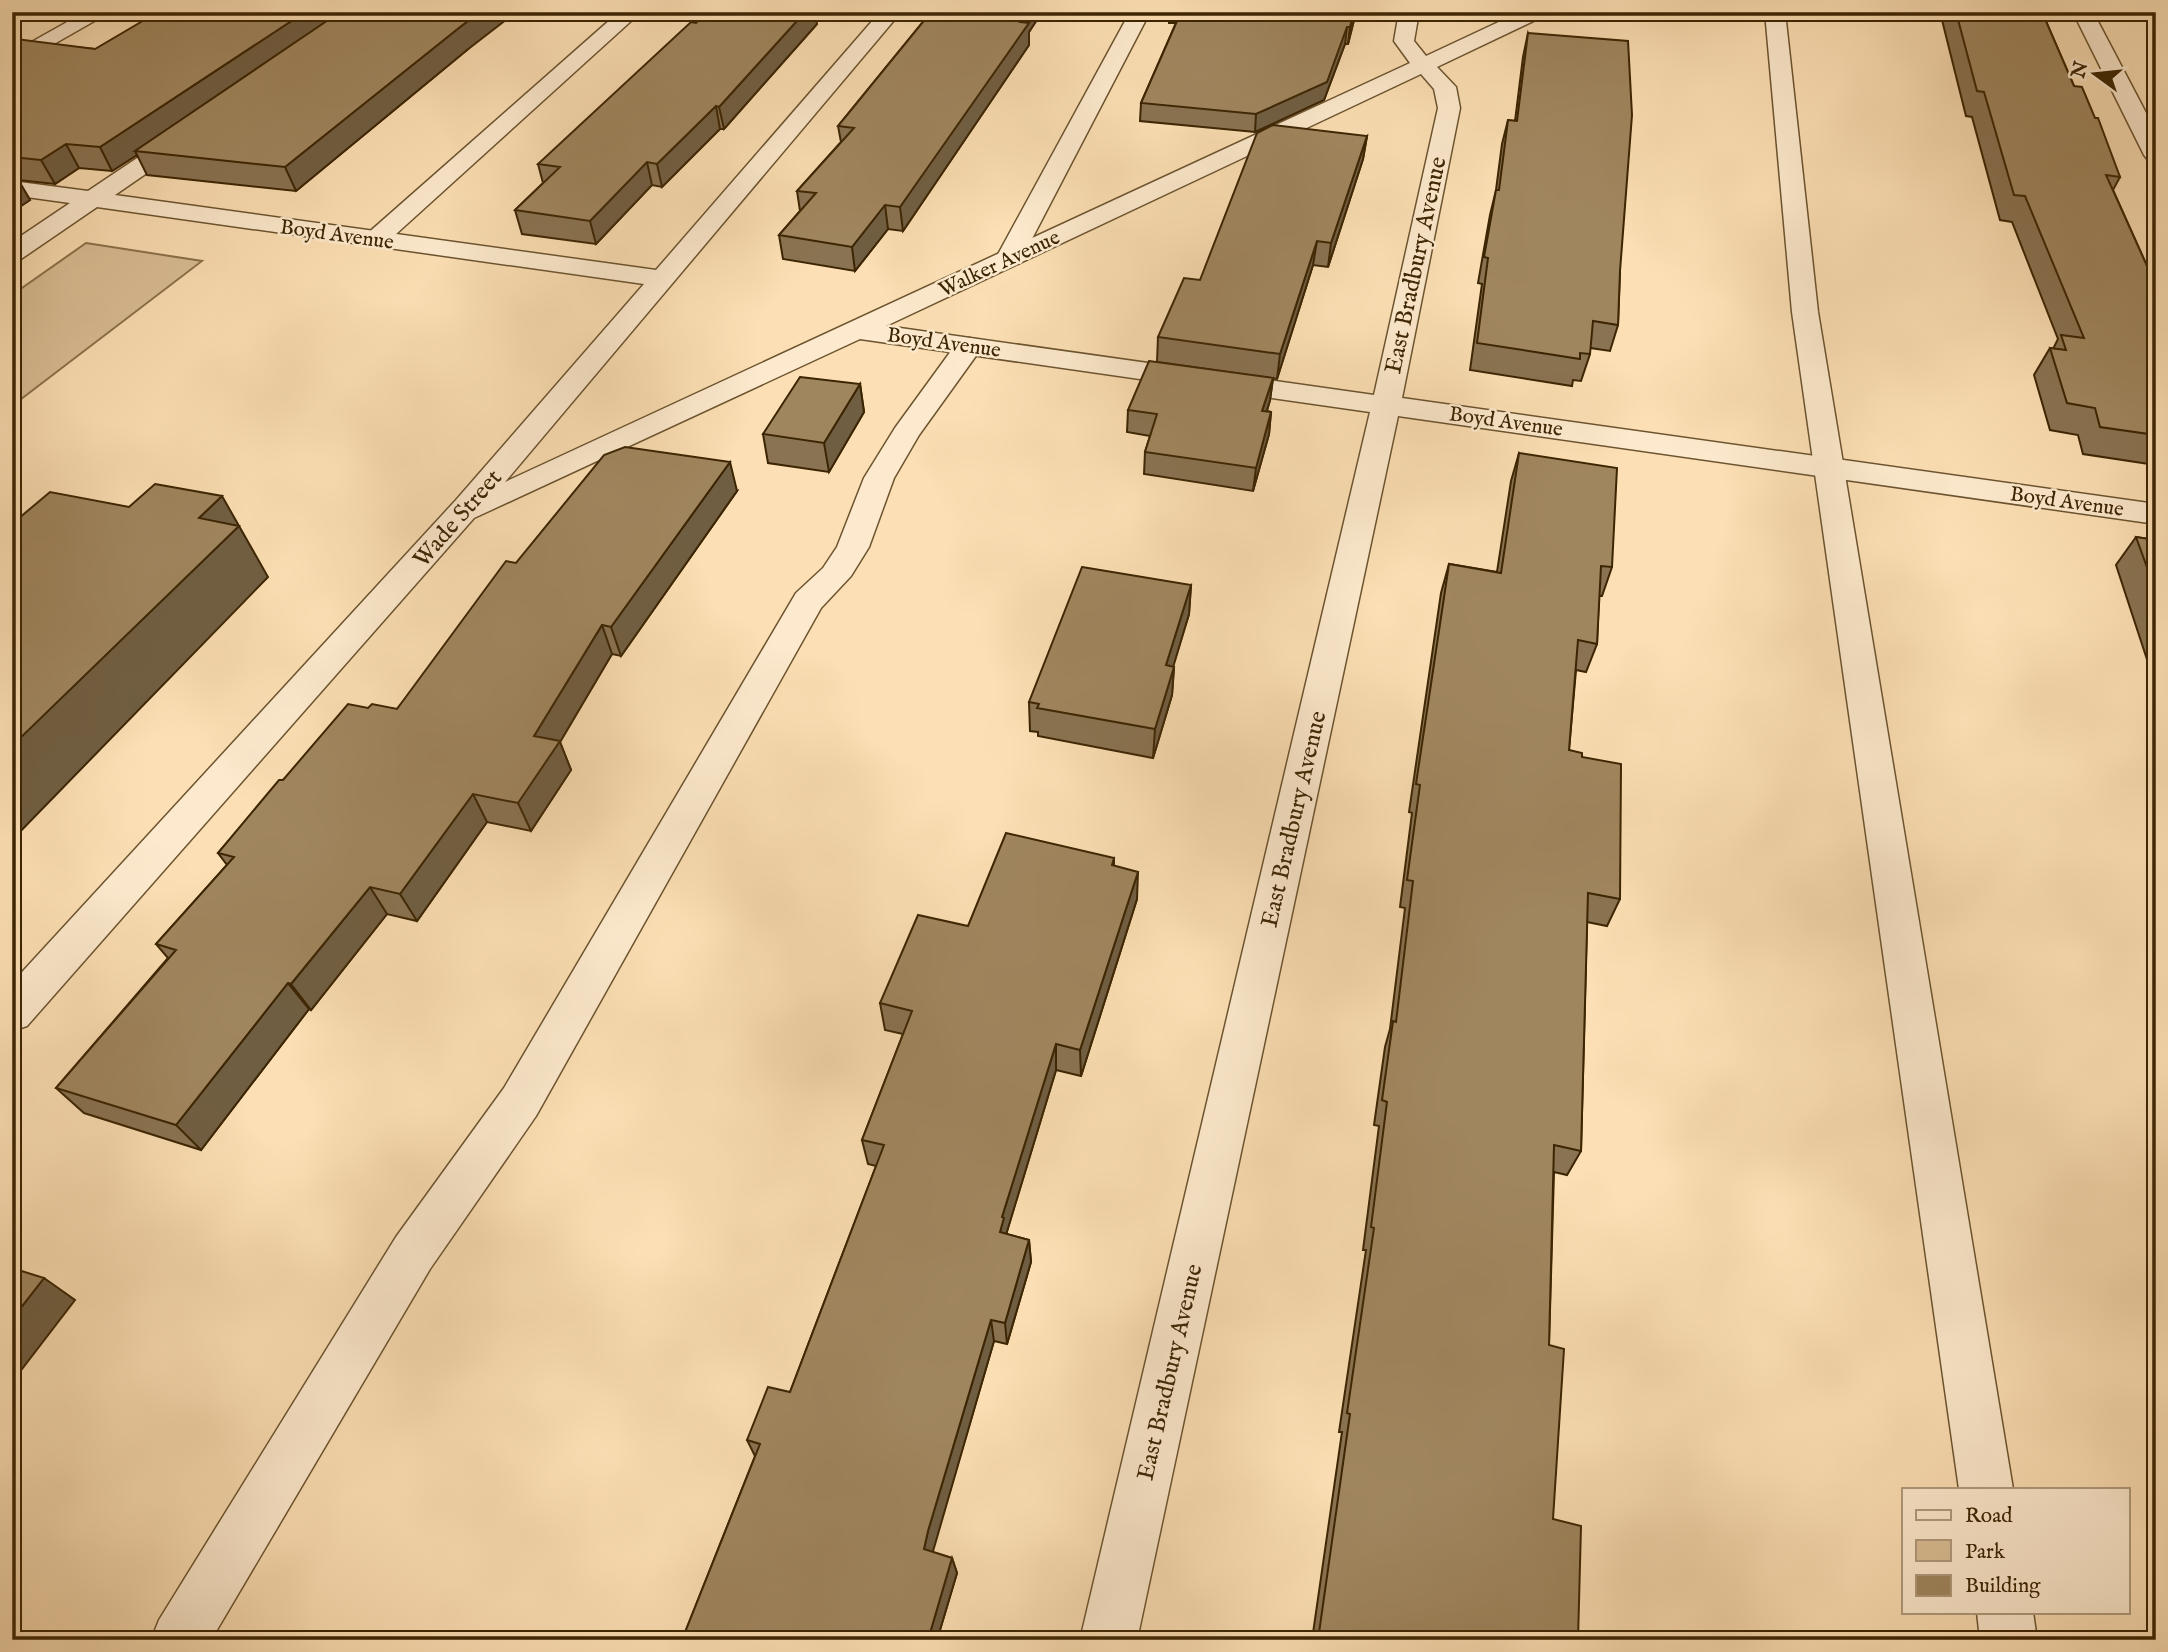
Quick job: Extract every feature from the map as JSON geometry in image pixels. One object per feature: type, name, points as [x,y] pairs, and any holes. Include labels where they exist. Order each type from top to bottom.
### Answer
[{"type":"street","points":[[12,62],[100,12]]},
{"type":"street","points":[[376,239],[631,12]]},
{"type":"street","name":"Wade Street","points":[[12,1013],[461,514],[891,12]]},
{"type":"street","points":[[1009,258],[1140,12]]},
{"type":"street","name":"East Bradbury Avenue","points":[[1108,1640],[1386,404],[1449,108],[1445,87],[1404,41],[1409,12]]},
{"type":"street","name":"Walker Avenue","points":[[461,514],[1537,12]]},
{"type":"street","points":[[1775,12],[1805,312],[1986,1488]]},
{"type":"street","points":[[2083,12],[2156,155]]},
{"type":"street","points":[[12,254],[206,122]]},
{"type":"street","name":"Boyd Avenue","points":[[12,188],[663,279]]},
{"type":"street","name":"Boyd Avenue","points":[[855,330],[2156,514]]},
{"type":"street","points":[[179,1640],[413,1253],[520,1102],[808,601],[835,576],[852,547],[879,478],[905,434],[969,346]]},
{"type":"street","points":[[2005,1614],[2009,1640]]},
{"type":"green space","points":[[86,243],[202,261],[12,406],[12,295]]},
{"type":"building","points":[[158,12],[305,12],[100,147],[66,144],[41,160],[12,157],[12,41],[16,39],[95,49]]},
{"type":"building","points":[[340,12],[480,12],[285,167],[135,151]]},
{"type":"building","points":[[707,12],[805,12],[719,107],[716,106],[657,164],[647,162],[590,221],[515,210],[560,167],[538,164],[691,22],[696,23]]},
{"type":"building","points":[[931,12],[1027,12],[1020,22],[1029,23],[900,207],[885,205],[852,247],[779,235],[816,193],[797,191],[854,128],[838,126]]},
{"type":"building","points":[[1181,12],[1354,12],[1327,82],[1256,114],[1141,103]]},
{"type":"building","points":[[1956,12],[2042,12],[2074,86],[2082,87],[2095,118],[2098,118],[2120,177],[2106,175],[2156,286],[2156,435],[2100,427],[2095,408],[2067,403],[2050,348],[2066,350],[2061,335],[2084,338],[2025,196],[2014,195],[1984,92],[1977,91]]},
{"type":"building","points":[[1528,33],[1628,41],[1632,115],[1618,325],[1593,321],[1590,354],[1580,353],[1580,359],[1477,343],[1488,258],[1484,257],[1496,190],[1499,190],[1508,120],[1517,121]]},
{"type":"building","points":[[1273,125],[1367,136],[1331,243],[1317,241],[1280,354],[1158,337],[1184,278],[1200,280],[1257,133]]},
{"type":"building","points":[[1149,361],[1273,378],[1262,411],[1271,412],[1256,468],[1145,452],[1157,414],[1128,410]]},
{"type":"building","points":[[800,377],[860,384],[824,443],[763,434]]},
{"type":"building","points":[[625,447],[730,462],[611,627],[602,625],[534,736],[560,741],[518,803],[473,794],[400,894],[370,887],[291,984],[288,983],[176,1125],[56,1088],[176,950],[156,944],[234,857],[218,853],[279,780],[283,780],[348,704],[368,708],[372,704],[397,709],[506,561],[516,563],[604,455]]},
{"type":"building","points":[[1519,453],[1617,468],[1612,567],[1601,566],[1597,644],[1578,640],[1569,750],[1582,753],[1582,757],[1621,764],[1620,899],[1588,893],[1581,1151],[1554,1145],[1549,1345],[1564,1349],[1553,1519],[1581,1526],[1578,1640],[1318,1640],[1374,1228],[1371,1227],[1387,1102],[1382,1100],[1393,1021],[1396,1022],[1413,881],[1407,880],[1420,785],[1416,784],[1449,564],[1501,573]]},
{"type":"building","points":[[155,484],[222,496],[199,518],[239,526],[12,746],[12,524],[50,492],[129,507]]},
{"type":"building","points":[[2136,537],[2156,540],[2156,592]]},
{"type":"building","points":[[1082,567],[1191,585],[1166,665],[1174,667],[1155,729],[1037,708],[1039,704],[1029,702]]},
{"type":"building","points":[[1006,833],[1114,858],[1112,865],[1138,872],[1080,1050],[1056,1044],[1002,1217],[1004,1218],[1000,1232],[1029,1240],[1005,1323],[991,1320],[928,1531],[924,1549],[952,1558],[928,1640],[682,1640],[760,1444],[747,1440],[768,1387],[790,1392],[884,1145],[862,1140],[912,1011],[880,1003],[918,915],[968,926]]},
{"type":"building","points":[[12,1268],[44,1278],[12,1319]]}]
